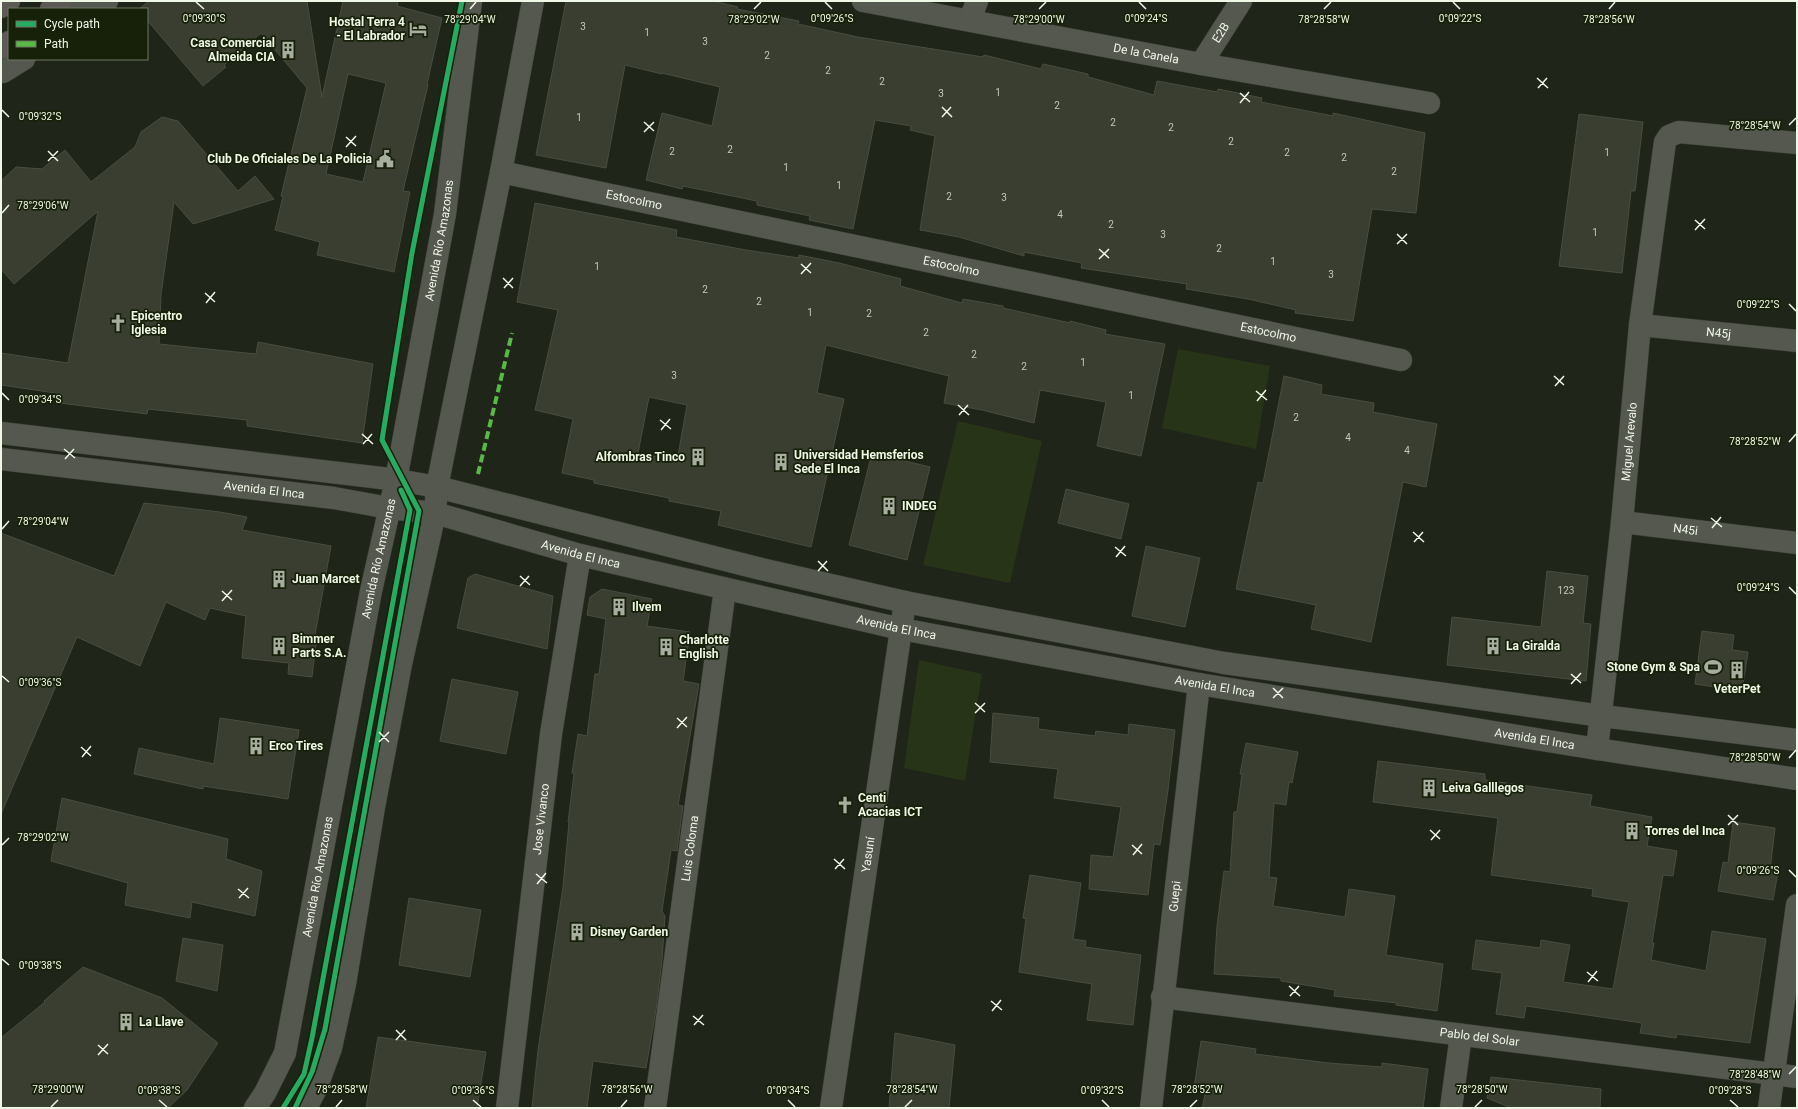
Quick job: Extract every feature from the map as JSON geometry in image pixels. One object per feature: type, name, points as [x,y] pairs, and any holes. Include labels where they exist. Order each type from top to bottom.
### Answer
[{"type":"main road","points":[[1,7],[9,1]]},
{"type":"main road","points":[[52,8],[61,1]]},
{"type":"main road","points":[[78,8],[86,1]]},
{"type":"main road","points":[[97,8],[107,1]]},
{"type":"main road","points":[[306,1108],[316,1089],[331,1048],[345,984],[374,807],[401,664],[434,513],[437,487],[501,172],[532,1]]},
{"type":"main road","name":"De la Canela","points":[[863,1],[973,11],[1201,64],[1429,103]]},
{"type":"main road","name":"E2B","points":[[1201,64],[1241,1]]},
{"type":"main road","name":"Avenida Río Amazonas","points":[[255,1108],[266,1093],[285,1053],[370,598],[396,480],[445,214],[471,2]]},
{"type":"main road","points":[[7,68],[22,60]]},
{"type":"main road","name":"Miguel Arevalo","points":[[1597,749],[1602,716],[1622,522],[1640,325],[1665,142],[1669,136],[1679,132],[1797,143]]},
{"type":"main road","name":"Estocolmo","points":[[501,172],[1401,360]]},
{"type":"main road","name":"N45j","points":[[1640,325],[1797,341]]},
{"type":"main road","name":"Avenida El Inca","points":[[1,433],[396,480],[437,487],[761,569],[906,602],[1224,663],[1602,716],[1797,740]]},
{"type":"main road","name":"Avenida El Inca","points":[[1,459],[334,498],[389,508],[434,513],[580,554],[901,629],[1198,684],[1597,749],[1797,779]]},
{"type":"main road","name":"N45i","points":[[1622,522],[1797,543]]},
{"type":"main road","name":"Jose Vivanco","points":[[507,1108],[551,734],[580,554]]},
{"type":"main road","name":"Luis Coloma","points":[[655,1108],[725,588]]},
{"type":"main road","name":"Yasuní","points":[[831,1108],[906,602]]},
{"type":"main road","name":"Guepi","points":[[1151,1108],[1162,997],[1198,684]]},
{"type":"main road","points":[[1769,1108],[1797,905]]},
{"type":"main road","name":"Pablo del Solar","points":[[1162,997],[1797,1077]]},
{"type":"main road","points":[[1451,1108],[1461,1035]]},
{"type":"shaded area","points":[[1178,349],[1270,366],[1256,449],[1162,428]]},
{"type":"shaded area","points":[[958,421],[1042,441],[1010,583],[923,565]]},
{"type":"shaded area","points":[[919,660],[982,674],[965,781],[904,768]]},
{"type":"building","points":[[149,1],[307,1],[322,97],[343,1],[398,1],[397,6],[442,18],[403,191],[410,192],[394,272],[317,255],[320,242],[275,230],[283,196],[281,196],[307,88],[261,33],[224,65],[226,67],[203,86],[148,21],[148,8],[140,8]],"holes":[[[348,74],[386,83],[363,182],[326,174]]]},
{"type":"building","points":[[566,1],[713,1],[738,7],[737,9],[799,21],[798,24],[858,37],[983,57],[984,55],[1041,69],[1043,64],[1088,74],[1088,77],[1154,95],[1157,81],[1217,92],[1218,89],[1262,98],[1261,102],[1333,116],[1333,113],[1425,133],[1416,213],[1372,209],[1353,321],[1295,313],[1296,310],[1248,299],[1186,289],[1187,284],[1081,268],[1082,263],[1024,252],[1024,256],[959,237],[920,230],[935,136],[910,130],[911,126],[875,120],[853,229],[809,220],[810,216],[757,205],[757,201],[683,186],[682,189],[646,180],[662,113],[712,126],[720,87],[625,65],[606,168],[536,155]]},
{"type":"building","points":[[1579,114],[1643,122],[1635,191],[1631,191],[1622,273],[1559,266]]},
{"type":"building","points":[[162,117],[178,121],[238,191],[255,176],[274,199],[193,224],[174,202],[161,295],[159,344],[256,354],[258,342],[373,364],[362,443],[247,426],[247,420],[148,409],[147,414],[60,403],[62,394],[1,385],[1,353],[68,363],[98,211],[14,284],[1,269],[1,181],[16,167],[42,169],[65,150],[91,182],[135,147],[141,132]]},
{"type":"building","points":[[535,203],[677,230],[676,237],[746,250],[799,258],[799,255],[839,263],[901,279],[900,286],[962,303],[963,299],[1003,306],[1003,308],[1070,323],[1070,321],[1106,330],[1105,334],[1165,344],[1141,456],[1097,446],[1106,402],[1040,390],[1034,423],[982,410],[944,403],[949,376],[826,345],[817,393],[844,399],[811,547],[718,525],[721,511],[669,501],[669,498],[594,483],[594,480],[562,473],[573,419],[535,410],[558,310],[517,302]],"holes":[[[649,397],[687,405],[677,461],[638,453]]]},
{"type":"building","points":[[1284,376],[1322,385],[1321,394],[1374,403],[1373,412],[1437,424],[1426,487],[1403,482],[1371,642],[1311,629],[1316,605],[1236,589],[1258,482],[1263,483]]},
{"type":"building","name":"INDEG","points":[[872,453],[930,467],[907,560],[849,545]]},
{"type":"building","points":[[1066,489],[1129,504],[1121,539],[1058,523]]},
{"type":"building","points":[[144,503],[220,512],[247,517],[242,530],[331,546],[315,635],[317,635],[312,677],[288,674],[289,663],[242,658],[246,616],[210,608],[205,620],[166,602],[140,666],[77,637],[1,814],[1,533],[114,576]]},
{"type":"building","points":[[1146,546],[1200,558],[1185,627],[1132,616]]},
{"type":"building","points":[[1547,571],[1588,576],[1583,623],[1591,624],[1586,681],[1447,665],[1452,617],[1541,627]]},
{"type":"building","points":[[475,574],[553,596],[547,649],[457,628],[468,578]]},
{"type":"building","points":[[602,589],[652,599],[647,626],[690,632],[683,681],[699,684],[678,805],[683,806],[677,851],[671,850],[662,911],[665,916],[662,960],[656,1010],[646,1068],[593,1061],[587,1108],[532,1108],[538,1050],[563,887],[568,822],[574,774],[572,773],[578,734],[587,736],[595,674],[599,674],[606,619],[587,615],[590,597]]},
{"type":"building","name":"Stone Gym & Spa","points":[[1702,631],[1734,635],[1732,650],[1748,652],[1742,691],[1695,684]]},
{"type":"building","points":[[452,679],[518,692],[506,754],[440,741]]},
{"type":"building","points":[[993,713],[1039,718],[1038,729],[1095,736],[1096,731],[1128,735],[1129,724],[1175,730],[1160,845],[1154,844],[1148,895],[1089,889],[1091,855],[1113,857],[1121,807],[1054,798],[1058,769],[990,762]]},
{"type":"building","name":"Erco Tires","points":[[220,718],[299,730],[288,799],[203,786],[203,789],[134,774],[139,748],[214,764]]},
{"type":"building","points":[[1246,743],[1298,752],[1292,783],[1289,782],[1286,805],[1274,803],[1269,877],[1277,878],[1273,906],[1345,917],[1349,889],[1395,896],[1386,955],[1443,964],[1437,1011],[1396,1005],[1397,1003],[1334,996],[1335,990],[1281,981],[1281,978],[1214,974],[1217,926],[1224,871],[1230,872],[1234,812],[1237,812],[1242,774],[1240,774]]},
{"type":"building","points":[[1378,761],[1485,774],[1485,780],[1592,795],[1590,806],[1652,817],[1647,846],[1677,851],[1673,876],[1663,875],[1652,943],[1654,943],[1651,960],[1706,971],[1712,931],[1766,939],[1750,1043],[1677,1034],[1676,1038],[1640,1033],[1642,1023],[1526,1006],[1524,1018],[1496,1014],[1502,973],[1472,969],[1476,940],[1540,948],[1541,940],[1570,945],[1563,982],[1613,989],[1629,902],[1592,896],[1593,889],[1491,875],[1498,818],[1373,802]]},
{"type":"building","points":[[62,798],[228,839],[226,859],[262,871],[255,916],[192,902],[190,918],[125,905],[128,883],[51,861]]},
{"type":"building","points":[[1733,822],[1775,828],[1770,870],[1778,872],[1773,900],[1718,891],[1723,862],[1728,863]]},
{"type":"building","points":[[1030,875],[1081,883],[1073,939],[1086,941],[1085,947],[1141,955],[1133,1025],[1087,1020],[1092,984],[1019,972],[1026,919],[1023,918]]},
{"type":"building","points":[[409,898],[481,910],[470,977],[399,965]]},
{"type":"building","points":[[183,938],[223,945],[217,991],[176,981]]},
{"type":"building","name":"La Llave","points":[[83,967],[162,998],[218,1043],[187,1090],[168,1108],[1,1108],[1,1038],[45,1002],[44,1001]]},
{"type":"building","points":[[895,1033],[955,1045],[949,1108],[889,1108]]},
{"type":"building","points":[[378,1037],[486,1052],[477,1108],[366,1108]]},
{"type":"building","points":[[1201,1041],[1256,1049],[1255,1054],[1329,1063],[1382,1067],[1382,1063],[1428,1069],[1423,1108],[1202,1108],[1206,1090],[1194,1088]]},
{"type":"building","points":[[1491,1077],[1601,1089],[1600,1108],[1511,1108],[1487,1098]]},
{"type":"marked path","points":[[478,474],[512,333]]},
{"type":"cycle path","points":[[295,1108],[312,1072],[325,1029],[419,511],[382,440],[412,253],[462,1]]},
{"type":"cycle path","points":[[283,1108],[304,1074],[312,1038],[410,510],[401,490]]},
{"type":"place","name":"Hostal Terra 4 - El Labrador","points":[[418,29]]},
{"type":"place","name":"Casa Comercial Almeida CIA","points":[[288,50]]},
{"type":"place","name":"Club De Oficiales De La Policia","points":[[385,159]]},
{"type":"place","name":"Epicentro Iglesia","points":[[118,323]]},
{"type":"place","name":"Alfombras Tinco","points":[[698,457]]},
{"type":"place","name":"Universidad Hemsferios Sede El Inca","points":[[781,462]]},
{"type":"place","name":"INDEG","points":[[889,506]]},
{"type":"place","name":"Juan Marcet","points":[[279,579]]},
{"type":"place","name":"Ilvem","points":[[619,607]]},
{"type":"place","name":"Bimmer Parts S.A.","points":[[279,646]]},
{"type":"place","name":"La Giralda","points":[[1493,646]]},
{"type":"place","name":"Charlotte English","points":[[666,647]]},
{"type":"place","name":"Stone Gym & Spa","points":[[1713,667]]},
{"type":"place","name":"VeterPet","points":[[1737,670]]},
{"type":"place","name":"Erco Tires","points":[[256,746]]},
{"type":"place","name":"Leiva Galllegos","points":[[1429,788]]},
{"type":"place","name":"Centi Acacias ICT","points":[[845,805]]},
{"type":"place","name":"Torres del Inca","points":[[1632,831]]},
{"type":"place","name":"Disney Garden","points":[[577,932]]},
{"type":"place","name":"La Llave","points":[[126,1022]]}]
